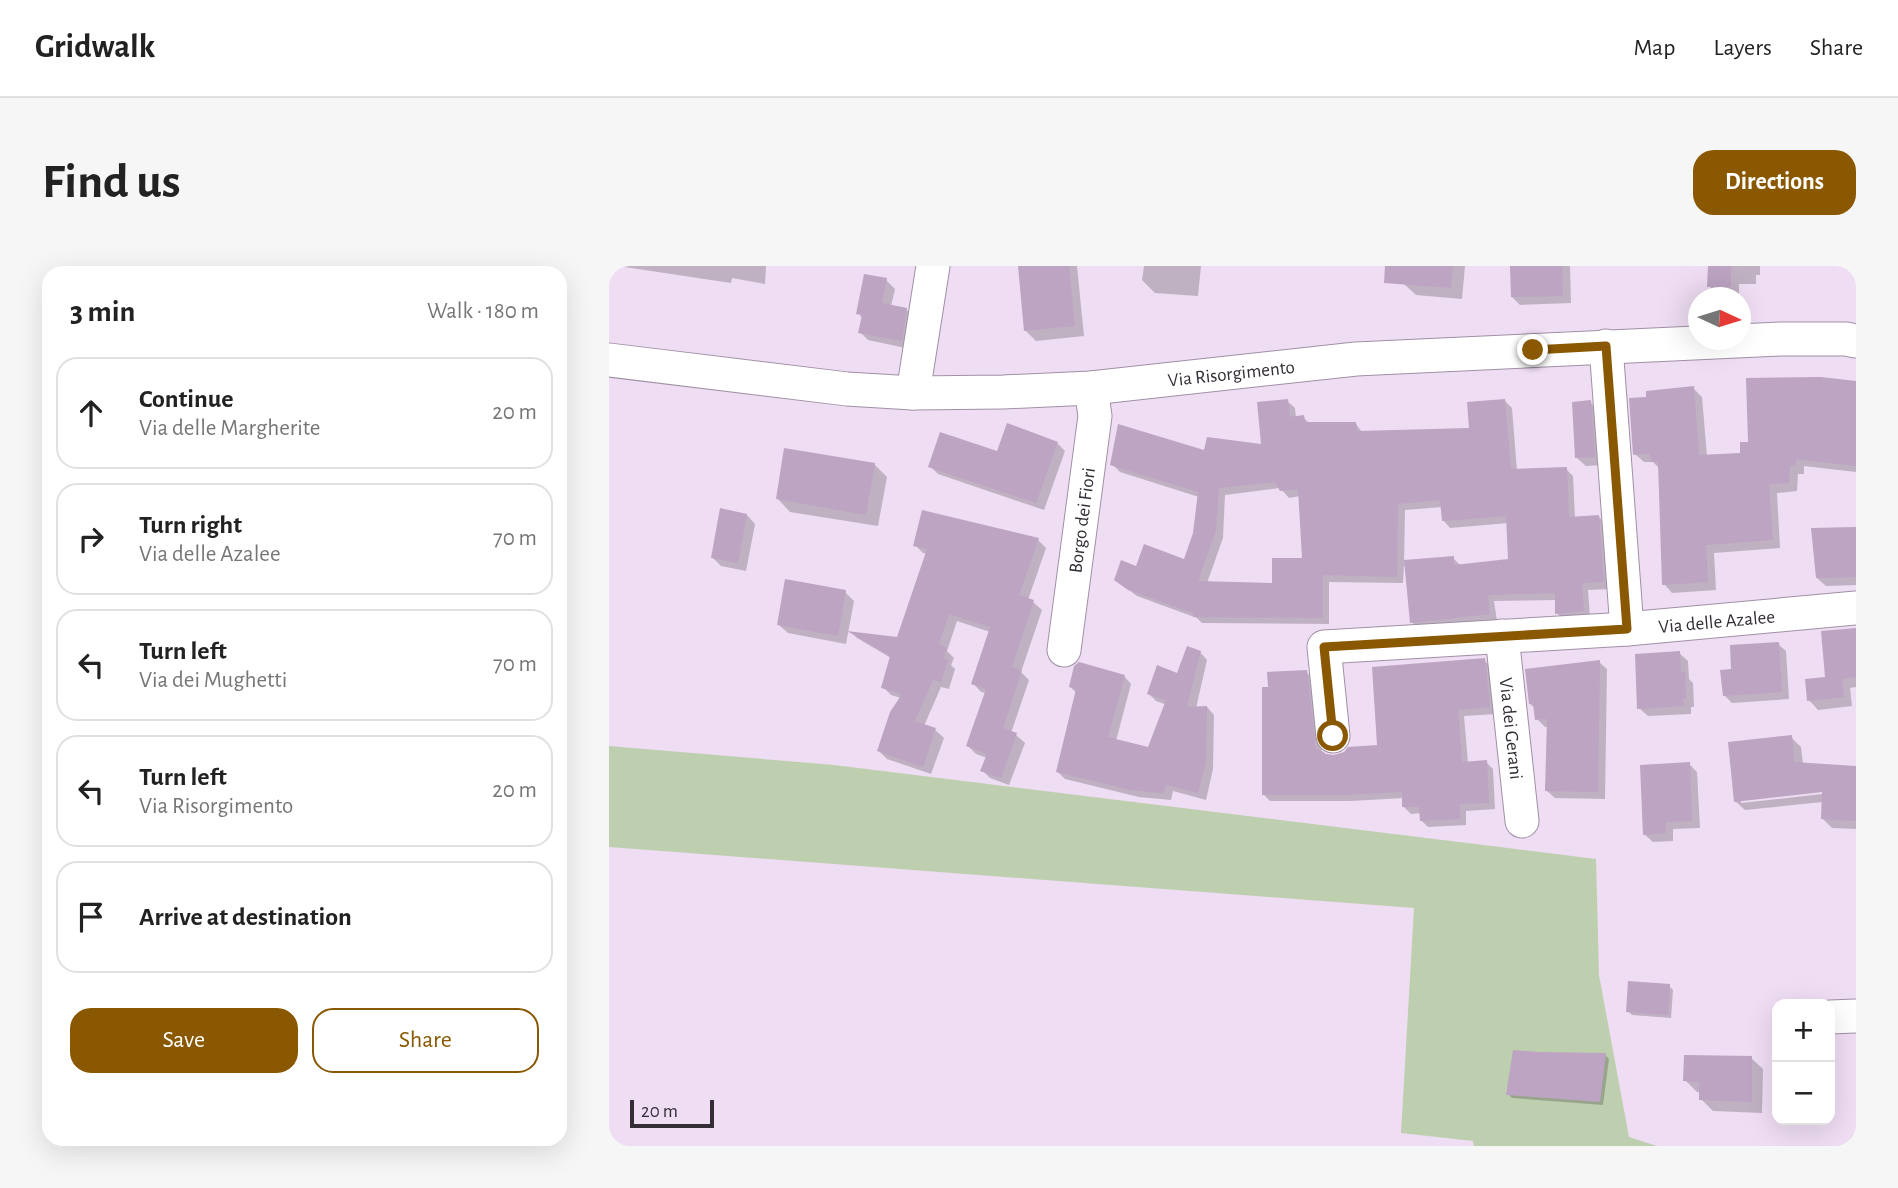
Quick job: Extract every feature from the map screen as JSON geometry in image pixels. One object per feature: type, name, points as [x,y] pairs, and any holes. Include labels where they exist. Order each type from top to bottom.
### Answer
[{"type":"street","points":[[913,393],[933,266]]},
{"type":"street","name":"Via Risorgimento","points":[[609,360],[847,390],[913,393],[1003,392],[1091,388],[1356,359],[1781,339],[1856,341]]},
{"type":"street","points":[[1606,346],[1627,629]]},
{"type":"street","name":"Borgo dei Fiori","points":[[1064,650],[1095,416],[1091,388]]},
{"type":"street","name":"Via delle Azalee","points":[[1333,736],[1324,647],[1627,629],[1856,608]]},
{"type":"street","name":"Via dei Gerani","points":[[1502,636],[1522,821]]},
{"type":"street","points":[[1835,1017],[1856,1016]]},
{"type":"green space","points":[[609,746],[834,765],[1596,859],[1599,975],[1629,1137],[1657,1146],[1474,1146],[1473,1141],[1401,1133],[1414,908],[609,847]]},
{"type":"building","points":[[1018,266],[1069,266],[1075,326],[1024,331]]},
{"type":"building","points":[[1385,266],[1453,266],[1451,288],[1384,283]]},
{"type":"building","points":[[1510,266],[1562,266],[1563,296],[1511,297]]},
{"type":"building","points":[[1708,266],[1731,266],[1731,287],[1707,287]]},
{"type":"building","points":[[864,274],[887,278],[882,303],[907,308],[902,341],[858,333],[862,315],[856,314]]},
{"type":"building","points":[[1821,377],[1856,381],[1856,466],[1796,459],[1796,466],[1790,466],[1789,483],[1769,484],[1773,540],[1706,545],[1708,582],[1662,585],[1658,462],[1651,462],[1650,453],[1633,455],[1629,398],[1646,397],[1646,391],[1694,386],[1699,455],[1740,453],[1740,442],[1748,442],[1746,378]]},
{"type":"building","points":[[1288,399],[1290,417],[1304,415],[1305,422],[1356,422],[1357,431],[1469,428],[1467,402],[1505,399],[1511,469],[1567,467],[1569,517],[1599,515],[1604,582],[1582,583],[1584,611],[1555,614],[1555,593],[1488,595],[1490,614],[1410,623],[1404,560],[1454,556],[1454,565],[1508,559],[1506,516],[1442,521],[1440,500],[1398,504],[1397,577],[1323,575],[1323,618],[1193,617],[1194,613],[1128,590],[1114,580],[1121,560],[1136,566],[1144,544],[1184,559],[1193,533],[1198,492],[1110,465],[1118,424],[1204,450],[1207,437],[1261,444],[1257,402]],"holes":[[[1275,482],[1280,491],[1298,489],[1302,558],[1272,558],[1272,583],[1198,581],[1216,530],[1219,488]]]},
{"type":"building","points":[[1591,400],[1595,457],[1575,458],[1572,402]]},
{"type":"building","points":[[1007,423],[1058,442],[1036,503],[928,467],[940,432],[997,451]]},
{"type":"building","points":[[784,448],[875,463],[866,515],[776,499]]},
{"type":"building","points":[[720,508],[747,514],[738,563],[711,558]]},
{"type":"building","points":[[922,510],[1039,538],[1019,595],[1034,600],[1012,667],[1022,670],[1003,728],[1017,733],[1001,778],[980,771],[987,754],[966,746],[986,689],[971,684],[990,627],[949,614],[939,644],[947,648],[943,658],[948,660],[941,682],[933,680],[915,721],[936,728],[923,767],[877,751],[890,712],[902,694],[881,688],[890,656],[847,631],[897,637],[927,549],[913,546]]},
{"type":"building","points":[[1856,527],[1856,577],[1816,578],[1811,528]]},
{"type":"building","points":[[785,579],[846,590],[838,636],[777,625]]},
{"type":"building","points":[[1856,628],[1856,677],[1842,679],[1844,697],[1807,701],[1805,679],[1825,677],[1821,631]]},
{"type":"building","points":[[1779,642],[1782,692],[1723,696],[1720,670],[1731,669],[1730,645]]},
{"type":"building","points":[[1187,646],[1201,651],[1187,707],[1207,706],[1206,760],[1198,793],[1166,785],[1164,793],[1130,790],[1056,772],[1076,689],[1069,687],[1074,666],[1079,662],[1125,675],[1108,737],[1148,747],[1166,700],[1147,694],[1157,665],[1177,673]]},
{"type":"building","points":[[1680,651],[1681,673],[1685,672],[1684,706],[1637,709],[1635,654]]},
{"type":"building","points":[[1485,658],[1490,707],[1458,710],[1462,762],[1487,760],[1489,803],[1460,804],[1460,819],[1420,821],[1419,807],[1402,807],[1402,792],[1262,795],[1262,687],[1268,687],[1267,672],[1307,670],[1316,749],[1334,755],[1344,752],[1348,747],[1377,745],[1372,667]]},
{"type":"building","points":[[1600,660],[1598,792],[1545,791],[1547,719],[1535,720],[1533,704],[1529,704],[1525,669]]},
{"type":"building","points":[[1792,735],[1794,762],[1856,766],[1856,821],[1821,819],[1822,792],[1734,802],[1728,742]]},
{"type":"building","points":[[1690,762],[1692,821],[1666,822],[1666,833],[1643,835],[1640,765]]},
{"type":"building","points":[[1628,981],[1670,984],[1668,1015],[1626,1012]]},
{"type":"building","points":[[1513,1050],[1606,1053],[1600,1102],[1506,1095]]},
{"type":"building","points":[[1684,1055],[1752,1056],[1752,1102],[1699,1100],[1699,1082],[1683,1081]]},
{"type":"route","points":[[1333,736],[1324,647],[1627,629],[1606,346],[1533,350]]}]
